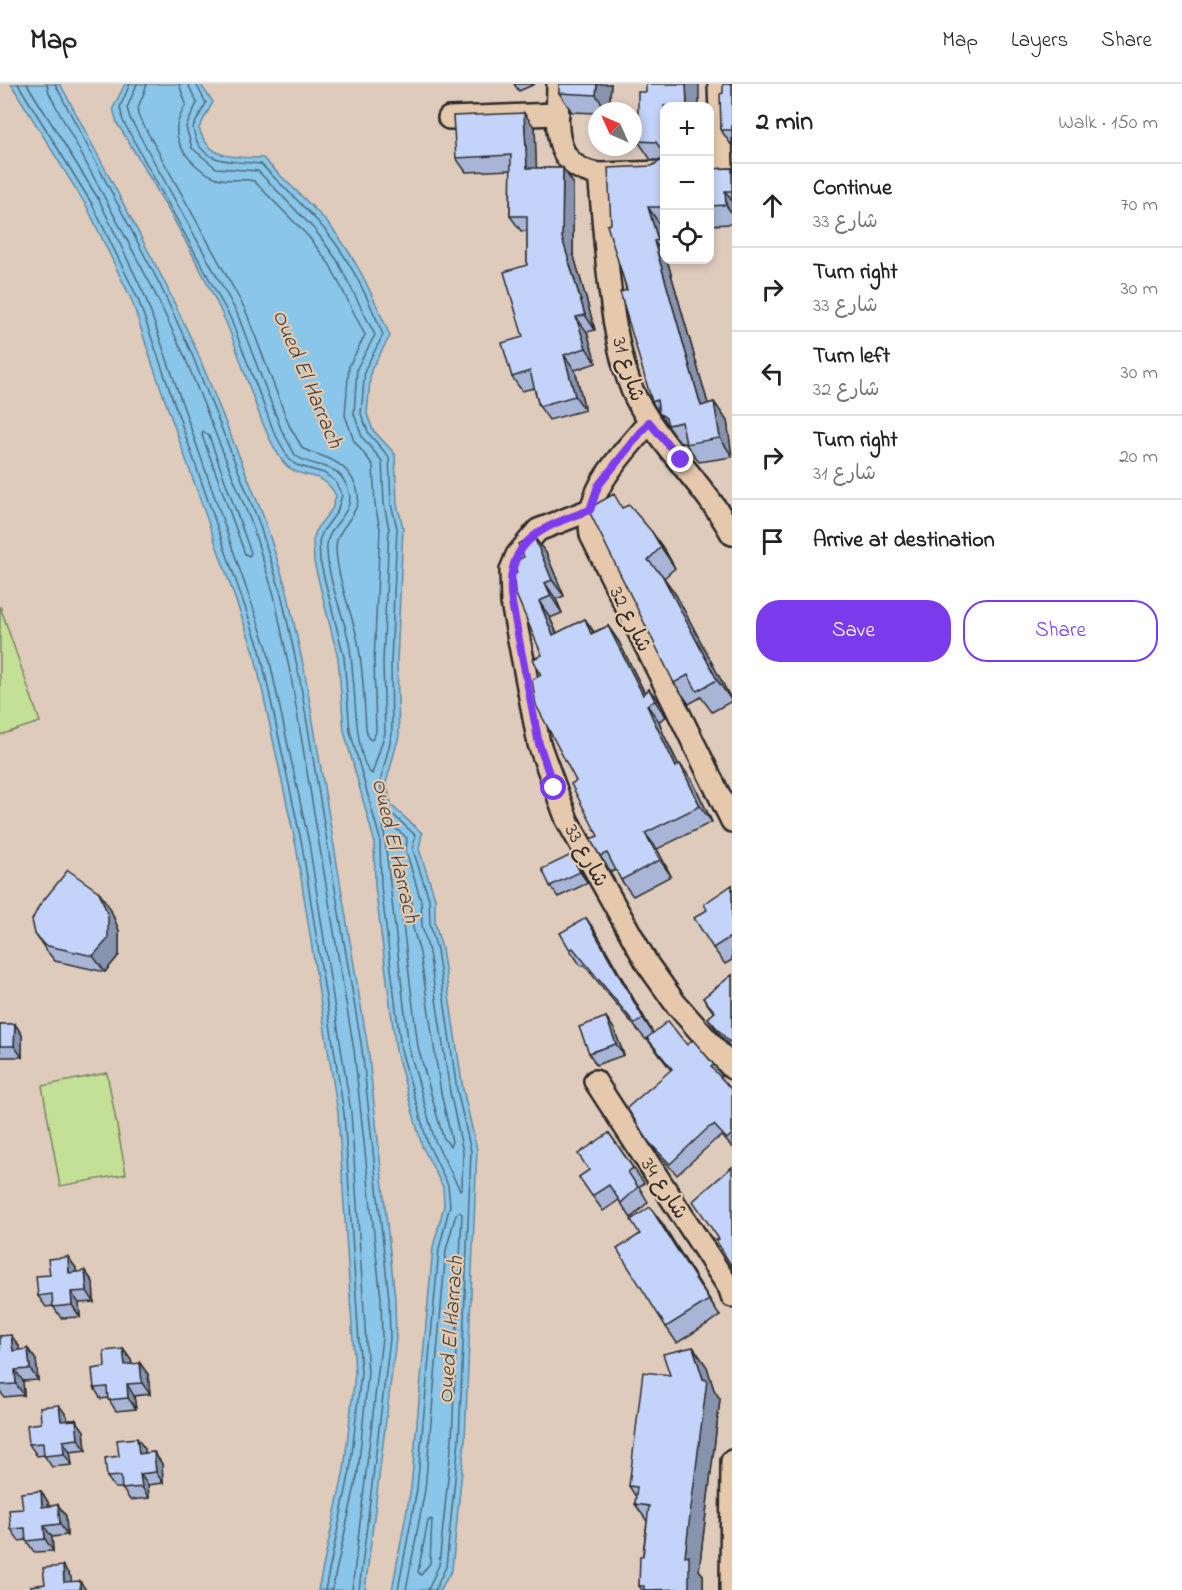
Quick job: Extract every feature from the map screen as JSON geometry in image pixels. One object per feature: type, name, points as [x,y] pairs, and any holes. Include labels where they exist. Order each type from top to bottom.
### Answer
[{"type":"street","points":[[558,84],[558,137],[565,156],[580,169],[599,174],[660,172]]},
{"type":"street","points":[[718,84],[721,169]]},
{"type":"street","points":[[449,118],[558,114]]},
{"type":"street","name":"شارع 31","points":[[599,174],[617,330],[629,380],[637,401],[649,422],[719,511],[732,534]]},
{"type":"street","name":"شارع 32","points":[[649,422],[598,486],[590,510],[591,536],[732,821]]},
{"type":"street","name":"شارع 33","points":[[590,510],[538,530],[517,555],[512,570],[510,586],[539,744],[567,820],[648,965],[675,1003],[732,1068]]},
{"type":"street","name":"شارع 34","points":[[595,1081],[730,1288],[732,1296]]},
{"type":"street","points":[[731,1590],[732,1461]]},
{"type":"green space","points":[[0,606],[40,722],[0,735]]},
{"type":"green space","points":[[107,1073],[126,1174],[60,1186],[42,1086]]},
{"type":"water","points":[[11,84],[60,84],[71,104],[164,281],[196,349],[264,518],[287,591],[305,674],[368,1048],[395,1298],[396,1339],[365,1590],[318,1590],[344,1470],[355,1373],[338,1113],[296,846],[254,652],[132,301],[87,207]]},
{"type":"water","name":"Oued El Harrach","points":[[125,84],[200,84],[213,102],[199,128],[203,139],[216,152],[224,155],[263,158],[317,212],[354,260],[390,336],[371,370],[367,414],[373,430],[395,454],[397,504],[403,527],[397,662],[399,736],[386,783],[392,806],[422,833],[419,849],[435,898],[435,923],[442,949],[463,1089],[477,1150],[465,1440],[452,1570],[440,1590],[392,1590],[411,1488],[433,1247],[444,1206],[443,1187],[422,1146],[396,1051],[375,886],[374,840],[344,731],[338,658],[314,562],[313,540],[317,528],[332,509],[336,496],[324,481],[290,469],[275,449],[259,414],[232,336],[201,270],[117,123],[113,108]]},
{"type":"building","points":[[559,84],[597,84],[596,95],[559,93]]},
{"type":"building","points":[[646,84],[686,84],[687,102],[660,102],[660,148],[656,142],[642,141],[642,102],[638,102],[638,92],[646,92]]},
{"type":"building","points":[[723,84],[732,84],[732,130],[721,130],[720,94],[723,93]]},
{"type":"building","points":[[524,113],[527,168],[563,168],[562,238],[585,315],[576,317],[586,348],[564,355],[575,396],[539,406],[530,371],[512,377],[502,343],[523,337],[504,272],[527,265],[527,216],[510,216],[511,155],[456,158],[453,116]]},
{"type":"building","points":[[660,161],[660,207],[648,207],[658,240],[654,241],[701,406],[714,402],[720,438],[686,444],[682,422],[668,425],[666,418],[659,413],[657,400],[652,402],[620,292],[627,290],[607,225],[611,224],[608,168],[652,166]]},
{"type":"building","points":[[732,168],[732,191],[725,191],[726,205],[714,206],[714,169]]},
{"type":"building","points":[[614,494],[622,508],[629,505],[652,532],[661,547],[648,560],[662,575],[717,680],[697,691],[688,675],[674,683],[589,511],[589,508]]},
{"type":"building","points":[[534,537],[552,580],[545,583],[551,596],[539,601],[553,635],[585,619],[591,634],[608,626],[643,695],[649,689],[655,701],[647,705],[652,717],[676,767],[680,764],[700,806],[645,833],[660,860],[621,880],[607,853],[600,856],[590,839],[598,836],[571,784],[576,781],[536,705],[532,680],[541,675],[533,659],[542,655],[515,592],[513,574],[517,573],[513,562],[524,557],[518,544]]},
{"type":"building","points":[[571,855],[580,872],[550,886],[542,869]]},
{"type":"building","points":[[68,870],[99,892],[108,915],[108,939],[93,956],[44,945],[35,934],[32,920],[39,906]]},
{"type":"building","points":[[732,885],[732,936],[713,948],[694,918],[707,910],[704,904]]},
{"type":"building","points":[[586,918],[643,1018],[635,1024],[573,948],[570,950],[560,933]]},
{"type":"building","points":[[732,975],[732,1039],[729,1042],[708,1018],[715,1012],[703,998]]},
{"type":"building","points":[[606,1017],[616,1044],[589,1053],[579,1027]]},
{"type":"building","points":[[668,1021],[687,1045],[693,1040],[714,1065],[711,1067],[732,1090],[732,1134],[727,1139],[714,1125],[670,1164],[649,1142],[627,1108],[672,1069],[647,1038]]},
{"type":"building","points":[[0,1024],[15,1024],[14,1046],[0,1046]]},
{"type":"building","points":[[609,1133],[633,1168],[628,1172],[638,1187],[621,1203],[609,1185],[592,1196],[579,1177],[589,1170],[578,1154]]},
{"type":"building","points":[[732,1167],[732,1267],[716,1240],[719,1239],[693,1201]]},
{"type":"building","points":[[650,1207],[709,1300],[666,1327],[617,1249],[640,1234],[631,1220]]},
{"type":"building","points":[[68,1257],[69,1273],[85,1271],[87,1291],[71,1292],[72,1305],[53,1307],[52,1294],[38,1296],[36,1276],[50,1275],[48,1259]]},
{"type":"building","points":[[11,1335],[13,1351],[28,1349],[30,1369],[15,1370],[16,1384],[0,1385],[0,1336]]},
{"type":"building","points":[[693,1347],[703,1379],[707,1380],[685,1556],[689,1556],[689,1589],[644,1590],[644,1586],[639,1586],[640,1556],[643,1556],[649,1506],[635,1504],[637,1487],[629,1486],[643,1372],[670,1375],[663,1354]]},
{"type":"building","points":[[123,1349],[125,1365],[140,1363],[142,1383],[127,1384],[128,1398],[108,1400],[107,1387],[94,1388],[92,1369],[105,1367],[104,1351]]},
{"type":"building","points":[[59,1405],[61,1421],[76,1420],[78,1439],[63,1441],[64,1454],[44,1456],[43,1443],[29,1444],[27,1425],[41,1423],[40,1407]]},
{"type":"building","points":[[137,1438],[139,1454],[154,1452],[156,1472],[140,1474],[142,1487],[122,1489],[121,1476],[107,1477],[105,1458],[119,1456],[117,1440]]},
{"type":"building","points":[[41,1491],[42,1507],[58,1505],[60,1524],[44,1526],[45,1539],[26,1541],[25,1528],[11,1529],[9,1510],[23,1509],[21,1493]]},
{"type":"building","points":[[63,1566],[64,1582],[80,1581],[80,1590],[31,1590],[31,1586],[45,1584],[43,1568]]},
{"type":"route","points":[[554,788],[539,744],[512,603],[510,586],[517,555],[526,541],[538,530],[590,510],[598,486],[649,422],[681,460]]}]
